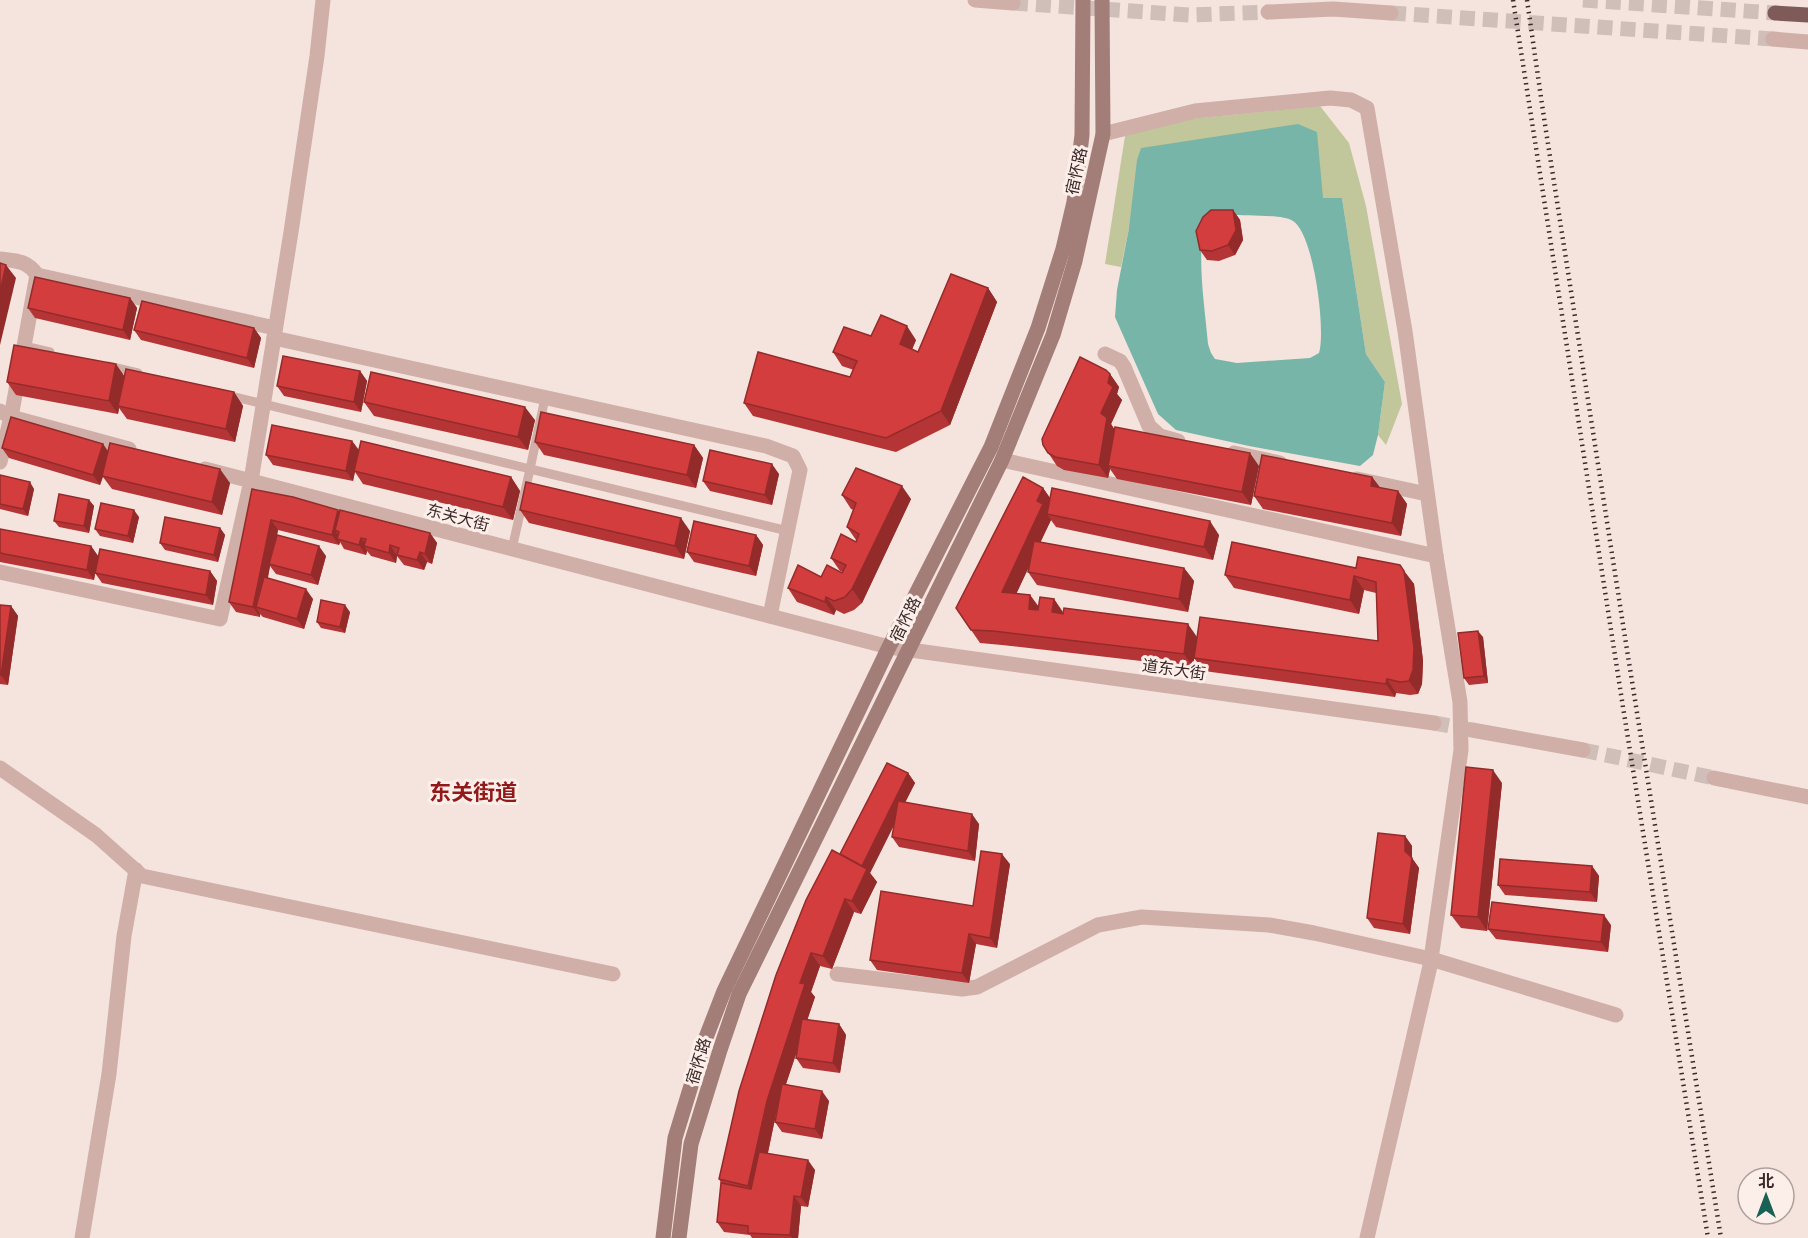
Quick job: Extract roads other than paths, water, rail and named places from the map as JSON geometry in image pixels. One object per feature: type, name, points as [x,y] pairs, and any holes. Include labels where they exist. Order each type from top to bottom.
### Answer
[{"type":"main road","name":"宿怀路","points":[[663,1238],[675,1138],[705,1040],[724,991],[889,647],[991,447],[1038,328],[1063,249],[1074,202],[1082,135],[1083,0]]},
{"type":"main road","name":"宿怀路","points":[[679,1238],[691,1144],[739,994],[1002,460],[1053,336],[1075,261],[1102,134],[1102,0]]},
{"type":"main road","points":[[1775,13],[1808,15]]},
{"type":"street","points":[[0,572],[220,619],[251,481],[315,68],[323,0]]},
{"type":"street","points":[[975,0],[1013,3]]},
{"type":"street","points":[[1268,12],[1333,9],[1391,14]]},
{"type":"street","points":[[1773,39],[1808,42]]},
{"type":"street","points":[[1102,134],[1195,111],[1330,98],[1351,100],[1367,108],[1404,331],[1436,556],[1460,702],[1461,750],[1431,959],[1367,1238]]},
{"type":"street","points":[[0,259],[24,263],[31,267],[37,275],[545,398],[766,446],[793,456],[800,470],[770,616]]},
{"type":"street","points":[[0,462],[5,414],[24,346],[37,275]]},
{"type":"street","points":[[1105,354],[1120,361],[1149,426],[1160,436],[1194,445]]},
{"type":"street","points":[[5,414],[148,454]]},
{"type":"street","points":[[1215,449],[1291,465]]},
{"type":"street","points":[[1002,460],[1436,556]]},
{"type":"street","name":"东关大街","points":[[194,466],[909,651]]},
{"type":"street","points":[[1348,477],[1427,494]]},
{"type":"street","name":"道东大街","points":[[909,651],[1434,723]]},
{"type":"street","points":[[1472,730],[1583,750]]},
{"type":"street","points":[[0,768],[96,835],[142,876],[613,974]]},
{"type":"street","points":[[1714,778],[1808,796]]},
{"type":"street","points":[[82,1238],[109,1074],[123,936],[136,870]]},
{"type":"street","points":[[837,974],[962,988],[977,987],[1098,925],[1142,916],[1269,926],[1314,933],[1431,959],[1616,1015]]},
{"type":"lane","points":[[24,346],[58,354]]},
{"type":"lane","points":[[104,365],[149,376]]},
{"type":"lane","points":[[218,392],[530,470],[788,531]]},
{"type":"lane","points":[[512,549],[545,398]]},
{"type":"water","points":[[1298,124],[1317,132],[1323,198],[1342,198],[1366,354],[1385,382],[1373,455],[1360,466],[1176,430],[1158,414],[1115,317],[1137,160],[1141,148]],"holes":[[[1230,215],[1272,216],[1288,219],[1293,221],[1300,230],[1307,244],[1316,284],[1321,325],[1319,353],[1310,358],[1237,363],[1215,359],[1211,353],[1208,344],[1203,291],[1202,238]]]},
{"type":"tunnel","points":[[1583,0],[1775,13]]},
{"type":"tunnel","points":[[1013,3],[1189,15],[1268,12]]},
{"type":"tunnel","points":[[1391,13],[1773,39]]},
{"type":"tunnel","points":[[1434,723],[1472,730]]},
{"type":"tunnel","points":[[1583,750],[1714,778]]},
{"type":"railway","points":[[1513,0],[1708,1238]]},
{"type":"railway","points":[[1527,0],[1627,650],[1721,1238]]},
{"type":"district","name":"东关街道","points":[[473,792]]}]
